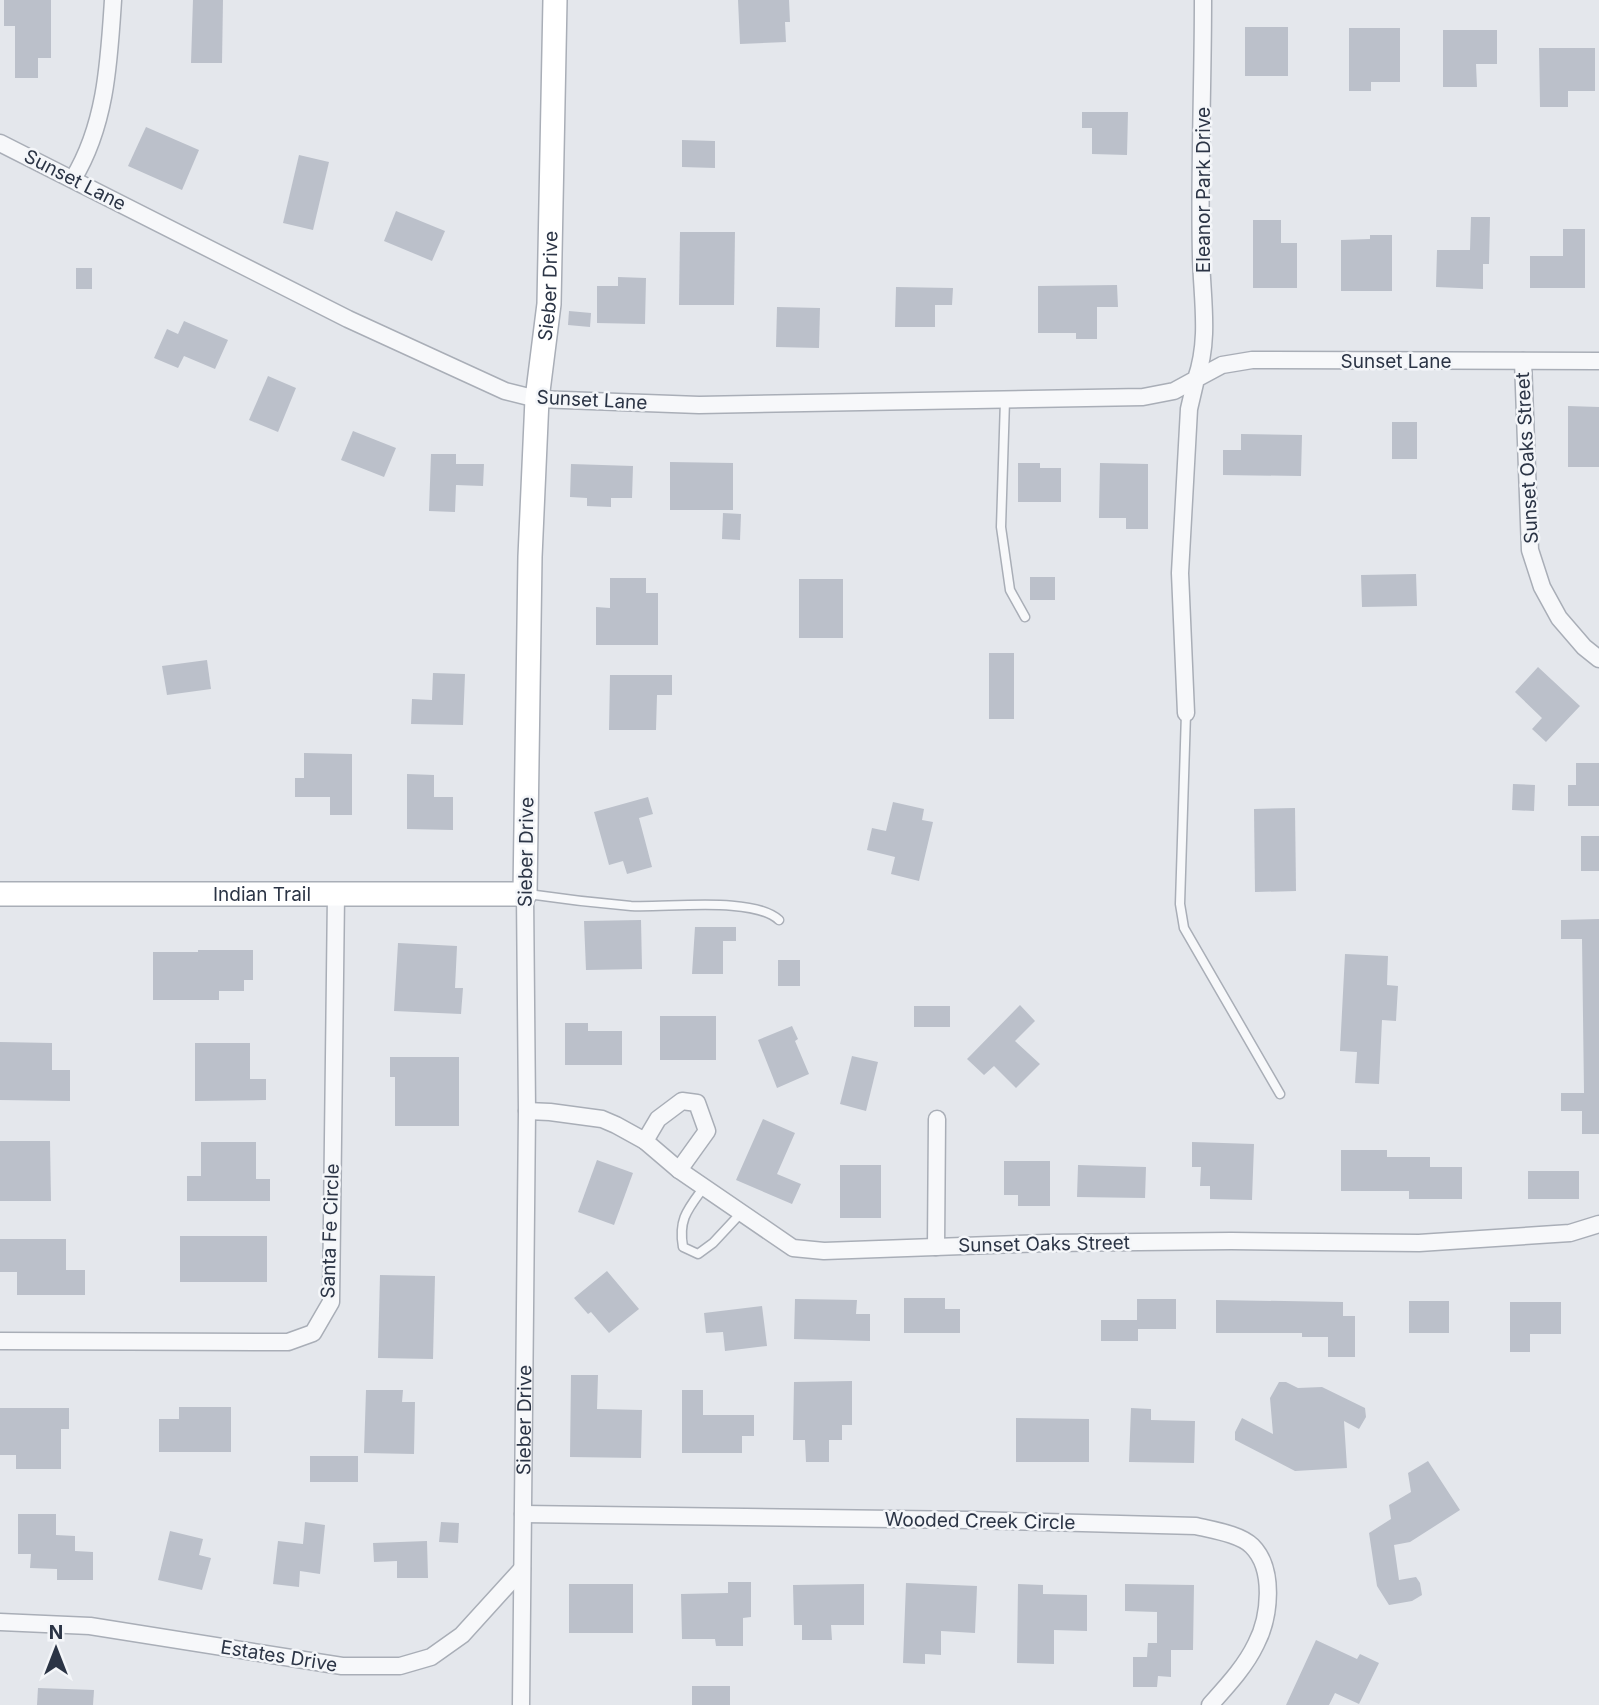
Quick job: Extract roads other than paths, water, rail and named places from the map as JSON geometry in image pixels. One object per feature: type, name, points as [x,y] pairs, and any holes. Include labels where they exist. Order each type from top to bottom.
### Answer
[{"type":"street","points":[[73,179],[84,160],[103,96],[108,73],[113,0]]},
{"type":"street","name":"Sieber Drive","points":[[521,1705],[529,569],[537,399],[549,304],[555,0]]},
{"type":"street","name":"Eleanor Park Drive","points":[[1196,379],[1202,362],[1206,332],[1201,257],[1203,0]]},
{"type":"street","name":"Sunset Lane","points":[[0,143],[348,319],[505,391],[537,399],[699,405],[1143,397],[1174,391],[1222,365],[1252,360],[1599,361]]},
{"type":"street","name":"Sunset Oaks Street","points":[[1523,361],[1530,550],[1542,587],[1559,618],[1584,647],[1599,659]]},
{"type":"street","points":[[1186,713],[1180,573],[1189,409],[1196,379]]},
{"type":"street","name":"Indian Trail","points":[[0,894],[525,894]]},
{"type":"street","name":"Santa Fe Circle","points":[[0,1341],[288,1342],[313,1333],[331,1302],[336,894]]},
{"type":"street","points":[[645,1141],[658,1119],[682,1101],[697,1103],[707,1131],[679,1170]]},
{"type":"street","name":"Sunset Oaks Street","points":[[527,1111],[602,1119],[645,1141],[679,1170],[793,1248],[824,1251],[1231,1241],[1419,1243],[1570,1233],[1599,1224]]},
{"type":"street","points":[[936,1247],[937,1119]]},
{"type":"street","name":"Wooded Creek Circle","points":[[523,1514],[1196,1526],[1224,1532],[1251,1545],[1268,1576],[1268,1592],[1258,1642],[1241,1668],[1210,1705]]},
{"type":"street","name":"Estates Drive","points":[[0,1622],[90,1626],[341,1666],[400,1666],[431,1657],[462,1635],[522,1569]]},
{"type":"lane","points":[[1005,400],[1001,527],[1010,590],[1025,617]]},
{"type":"lane","points":[[1186,713],[1181,916],[1184,928],[1280,1094]]},
{"type":"lane","points":[[525,894],[634,906],[741,906],[771,912],[779,920]]},
{"type":"lane","points":[[704,1187],[681,1223],[682,1247],[698,1254],[713,1243],[741,1213]]}]
